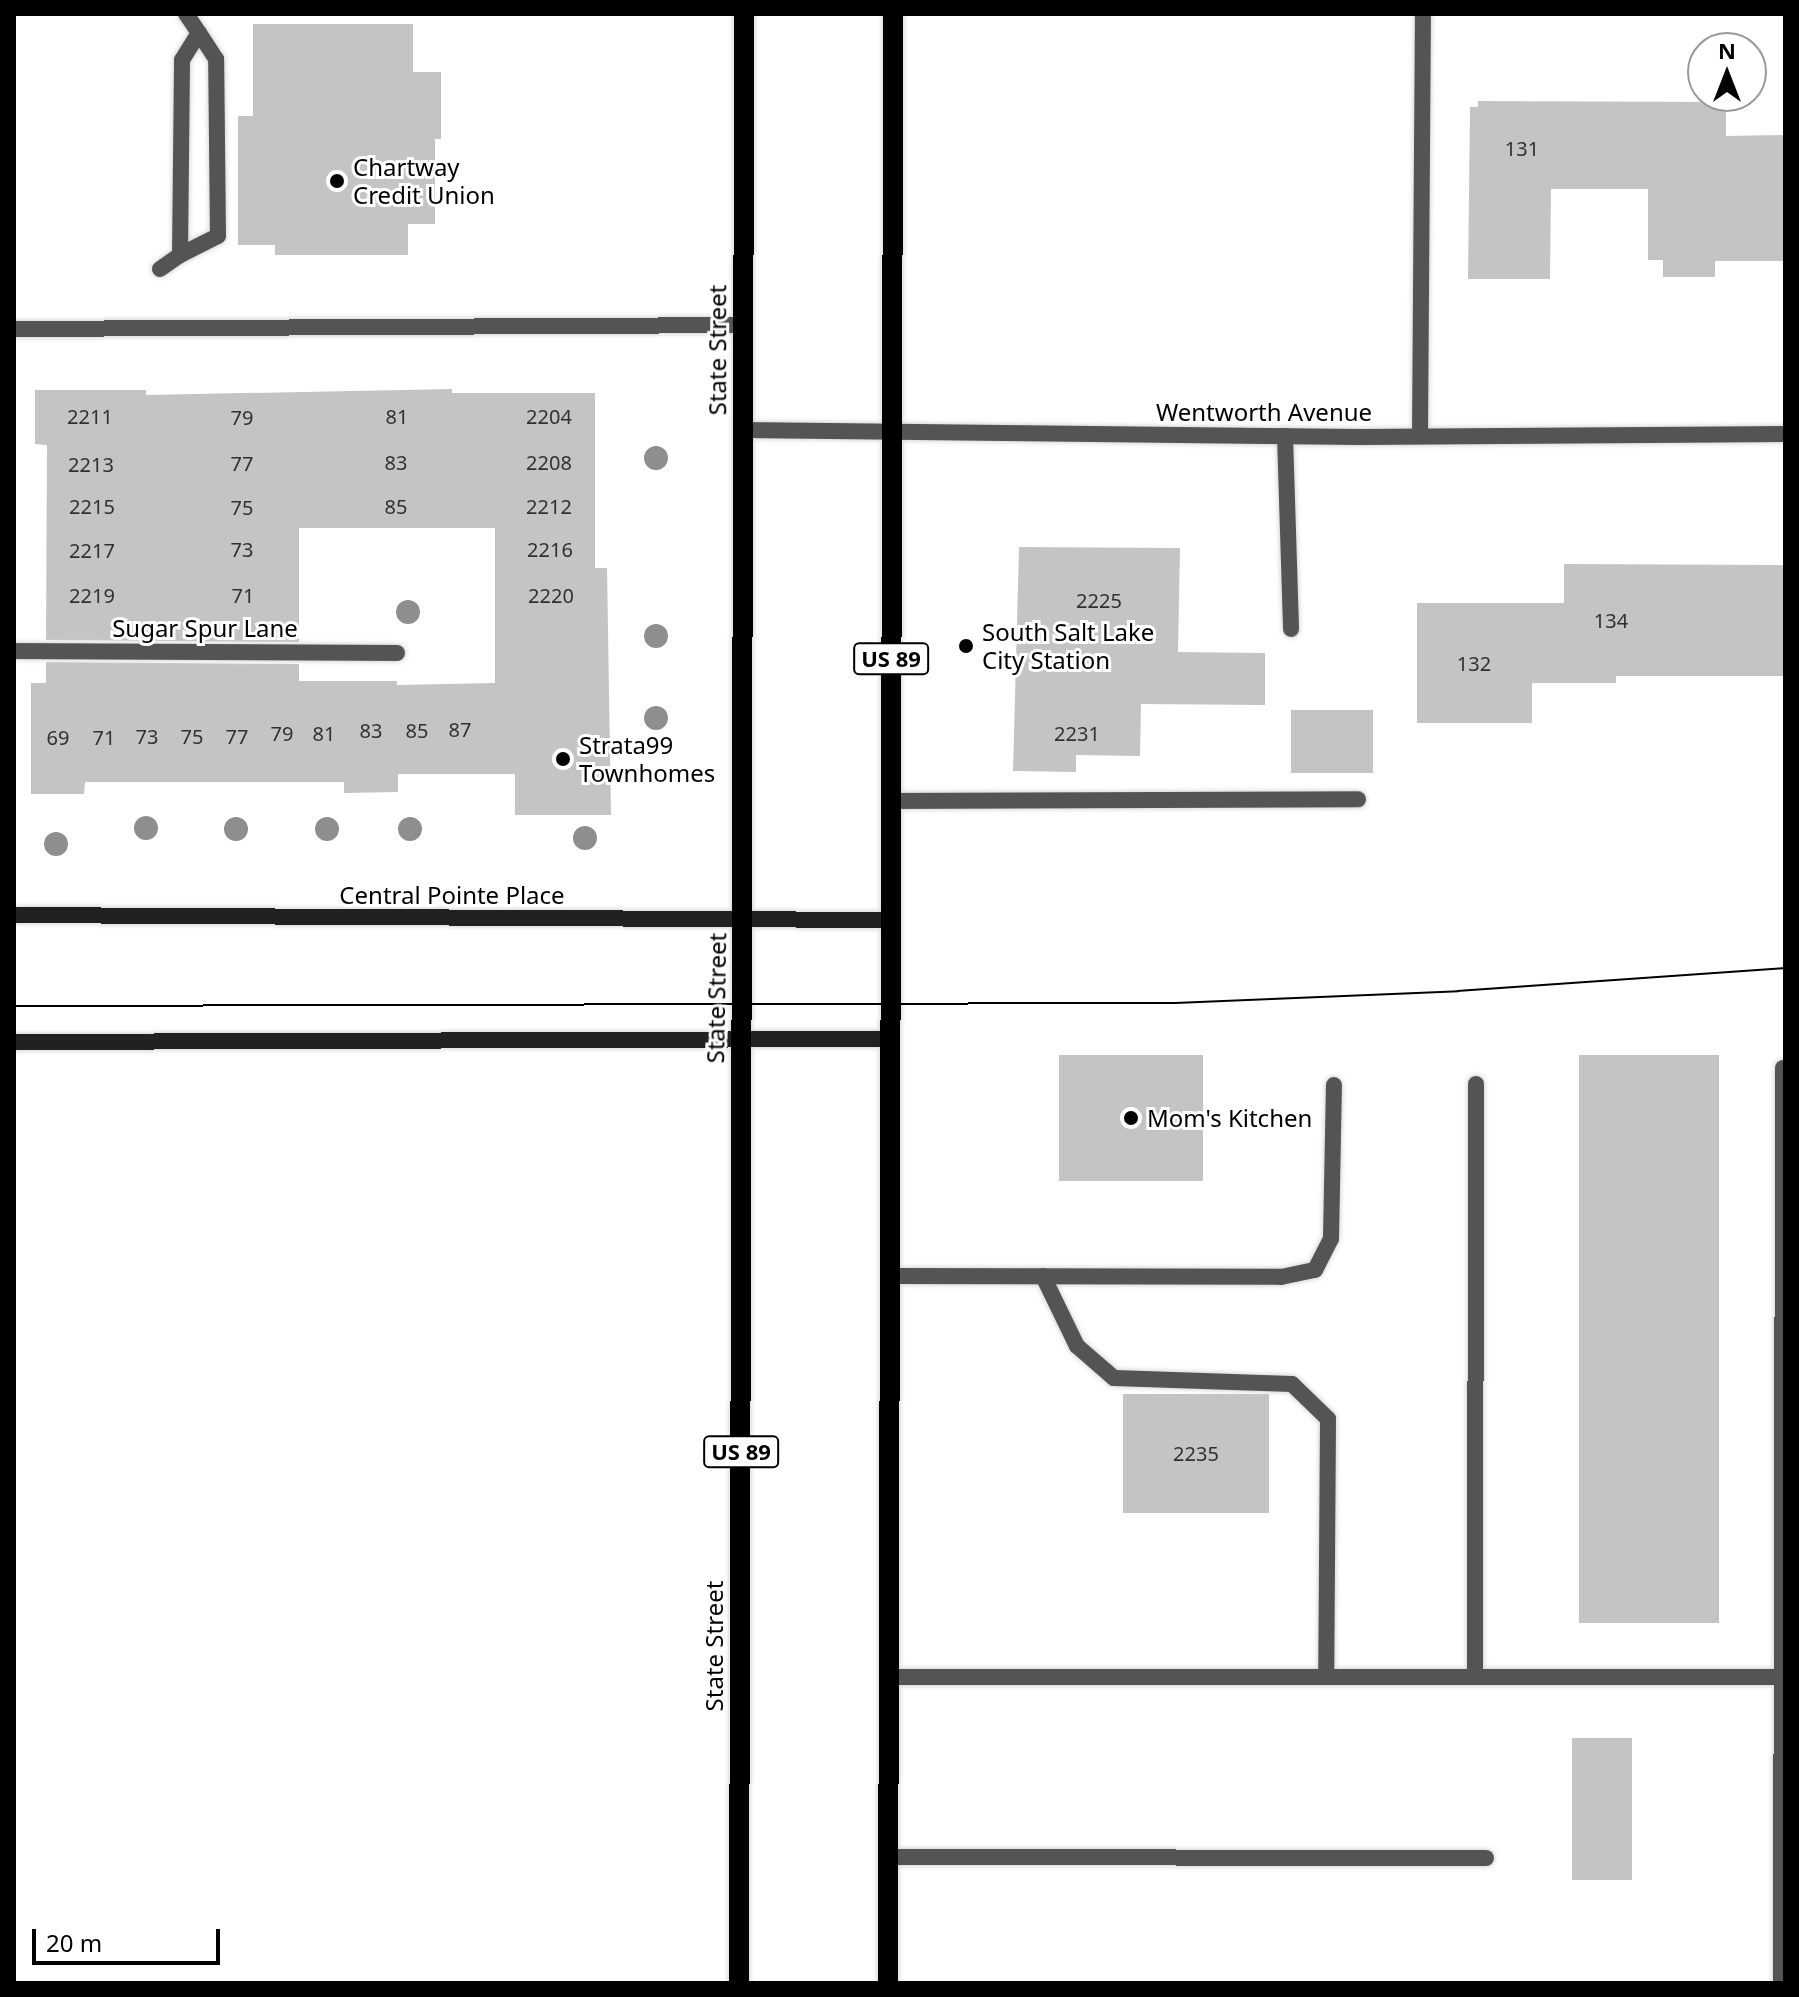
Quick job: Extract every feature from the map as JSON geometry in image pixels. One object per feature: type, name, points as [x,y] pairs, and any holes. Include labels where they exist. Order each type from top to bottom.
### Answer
[{"type":"main road","name":"State Street","points":[[739,1983],[744,14]]},
{"type":"main road","name":"US 89","points":[[888,1983],[893,14]]},
{"type":"street","points":[[160,269],[218,236],[216,59],[186,14]]},
{"type":"street","points":[[1420,436],[1423,14]]},
{"type":"street","points":[[180,255],[182,60],[199,33]]},
{"type":"street","points":[[14,329],[743,325]]},
{"type":"street","name":"Wentworth Avenue","points":[[742,430],[1285,436],[1785,434]]},
{"type":"street","points":[[1285,436],[1291,629]]},
{"type":"street","name":"Sugar Spur Lane","points":[[14,651],[397,653]]},
{"type":"street","points":[[891,801],[1358,799]]},
{"type":"street","name":"Central Pointe Place","points":[[14,915],[891,920]]},
{"type":"street","points":[[14,1042],[891,1039]]},
{"type":"street","points":[[1781,1983],[1783,1068]]},
{"type":"street","points":[[1475,1677],[1476,1084]]},
{"type":"street","points":[[890,1276],[1281,1277],[1315,1270],[1331,1239],[1334,1085]]},
{"type":"street","points":[[1043,1276],[1077,1346],[1114,1378],[1292,1384],[1328,1419],[1326,1677]]},
{"type":"street","points":[[889,1677],[1781,1677]]},
{"type":"street","points":[[888,1857],[1486,1858]]},
{"type":"building","name":"Chartway Credit Union","points":[[253,24],[413,24],[413,72],[441,72],[441,139],[435,139],[435,224],[408,224],[408,255],[275,255],[275,245],[238,245],[238,116],[253,116]]},
{"type":"building","points":[[1478,101],[1687,102],[1687,112],[1726,112],[1726,136],[1785,135],[1785,261],[1715,261],[1715,277],[1663,277],[1663,260],[1648,260],[1648,189],[1551,189],[1550,279],[1468,279],[1470,107],[1478,107]]},
{"type":"building","points":[[452,389],[452,393],[595,393],[595,568],[607,568],[611,815],[515,815],[515,774],[398,774],[398,792],[344,793],[344,782],[85,782],[84,794],[31,794],[31,683],[46,683],[46,662],[299,664],[299,681],[397,681],[397,685],[495,683],[495,528],[299,528],[299,642],[46,640],[47,445],[35,444],[35,390],[146,390],[146,395]]},
{"type":"building","points":[[1019,547],[1180,548],[1178,652],[1265,653],[1265,705],[1141,704],[1140,756],[1076,755],[1076,772],[1013,771]]},
{"type":"building","points":[[1564,564],[1785,565],[1785,676],[1616,676],[1616,683],[1532,683],[1532,723],[1417,723],[1417,603],[1564,603]]},
{"type":"building","points":[[1291,710],[1373,710],[1373,773],[1291,773]]},
{"type":"building","name":"Mom's Kitchen","points":[[1059,1055],[1203,1055],[1203,1181],[1059,1181]]},
{"type":"building","points":[[1579,1055],[1719,1055],[1719,1623],[1579,1623]]},
{"type":"building","points":[[1123,1394],[1269,1394],[1269,1513],[1123,1513]]},
{"type":"building","points":[[1572,1738],[1632,1738],[1632,1880],[1572,1880]]},
{"type":"tram line","points":[[14,1006],[1176,1003],[1458,991],[1785,968]]},
{"type":"place","name":"Chartway Credit Union","points":[[337,181]]},
{"type":"place","name":"South Salt Lake City Station","points":[[966,646]]},
{"type":"place","name":"Strata99 Townhomes","points":[[563,759]]},
{"type":"place","name":"Mom's Kitchen","points":[[1131,1118]]}]
